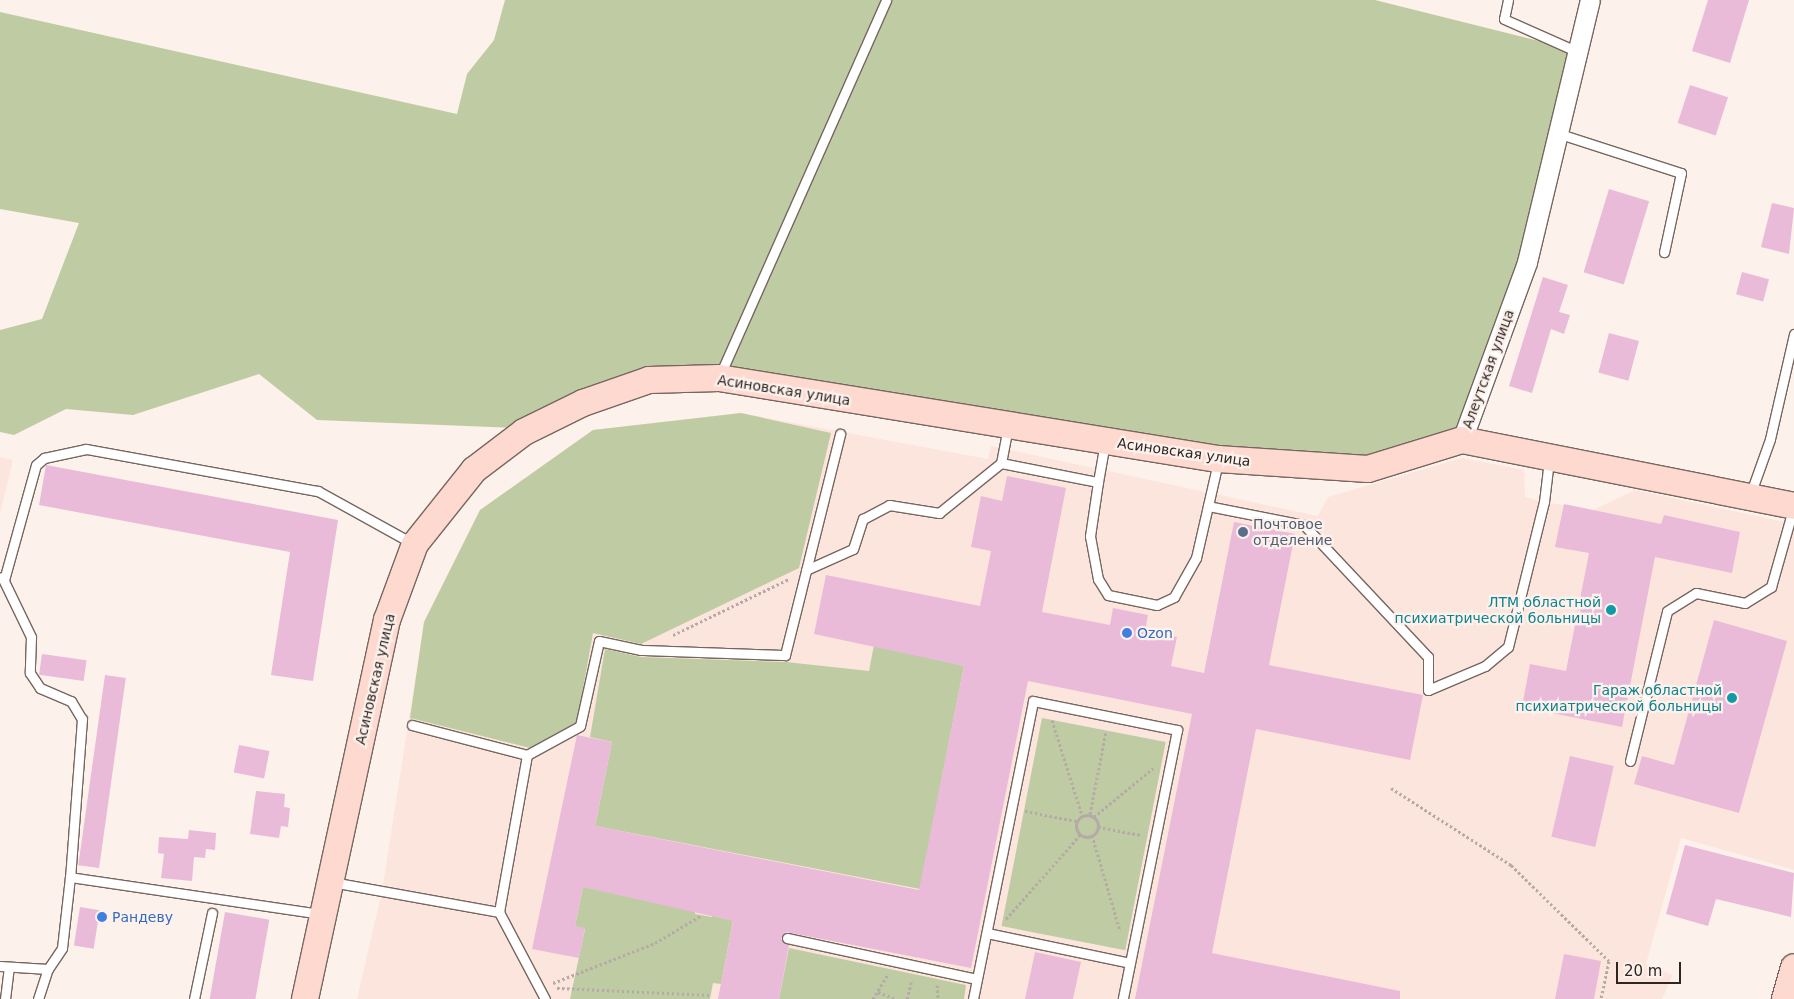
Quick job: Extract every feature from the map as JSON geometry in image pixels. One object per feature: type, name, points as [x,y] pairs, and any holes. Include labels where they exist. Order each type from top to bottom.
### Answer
[{"type":"street","name":"Алеутская улица","points":[[1590,0],[1576,51],[1560,134],[1527,262],[1462,440],[1794,506]]},
{"type":"street","name":"Асиновская улица","points":[[305,999],[387,620],[416,544],[474,470],[524,432],[583,403],[649,380],[718,378],[1218,460],[1368,469],[1462,440]]},
{"type":"street","points":[[1786,999],[1794,967]]},
{"type":"lane","points":[[718,378],[886,0]]},
{"type":"lane","points":[[1508,0],[1504,19],[1576,51]]},
{"type":"lane","points":[[1560,134],[1681,173],[1664,252]]},
{"type":"lane","points":[[1749,497],[1770,440],[1794,334]]},
{"type":"lane","points":[[806,570],[853,549],[863,519],[889,505],[939,513],[1001,464],[1008,426]]},
{"type":"lane","points":[[412,725],[526,755],[580,726],[599,641],[641,650],[785,655],[840,434]]},
{"type":"lane","points":[[1105,441],[1090,536],[1098,579],[1108,594],[1157,605],[1174,597],[1196,558],[1218,460]]},
{"type":"lane","points":[[38,999],[48,969],[62,948],[70,877],[82,719],[71,701],[40,688],[30,673],[31,638],[2,577],[36,465],[44,458],[86,448],[318,492],[416,544]]},
{"type":"lane","points":[[1208,506],[1304,525],[1428,658],[1428,690],[1485,666],[1508,647],[1544,502],[1549,457]]},
{"type":"lane","points":[[1001,464],[1098,482]]},
{"type":"lane","points":[[1630,760],[1667,610],[1696,593],[1745,603],[1772,587],[1794,506]]},
{"type":"lane","points":[[973,999],[989,934],[1011,809],[1033,701],[1177,730],[1123,999]]},
{"type":"lane","points":[[526,755],[499,912],[545,999]]},
{"type":"lane","points":[[70,877],[322,914]]},
{"type":"lane","points":[[329,882],[499,912]]},
{"type":"lane","points":[[194,999],[212,913]]},
{"type":"lane","points":[[989,934],[1130,963]]},
{"type":"lane","points":[[787,938],[977,978]]},
{"type":"lane","points":[[5,999],[5,967],[48,969]]},
{"type":"path","points":[[641,650],[806,570]]},
{"type":"path","points":[[1046,704],[1082,815]]},
{"type":"path","points":[[1090,814],[1110,717]]},
{"type":"path","points":[[1094,817],[1173,750]]},
{"type":"path","points":[[1391,788],[1512,865],[1609,961],[1601,999]]},
{"type":"path","points":[[1011,809],[1076,821]]},
{"type":"path","points":[[1076,821],[1082,815],[1090,814],[1094,817],[1098,827]]},
{"type":"path","points":[[1076,821],[1080,835]]},
{"type":"path","points":[[1092,836],[1098,827]]},
{"type":"path","points":[[1098,827],[1144,836]]},
{"type":"path","points":[[1080,835],[1092,836]]},
{"type":"path","points":[[989,934],[1080,835]]},
{"type":"path","points":[[1092,836],[1130,963]]},
{"type":"path","points":[[538,987],[594,970],[702,915]]},
{"type":"path","points":[[873,999],[896,961]]},
{"type":"path","points":[[538,987],[711,995]]},
{"type":"path","points":[[878,992],[895,999]]},
{"type":"shaded area","points":[[741,413],[988,459],[991,446],[1318,516],[1328,497],[1462,458],[1524,470],[1525,497],[1544,502],[1593,510],[1635,490],[1794,524],[1794,870],[1681,838],[1646,964],[1673,975],[1662,999],[357,999],[382,891],[424,622],[480,510],[593,430]]},
{"type":"shaded area","points":[[0,457],[13,460],[0,514]]},
{"type":"green space","points":[[505,0],[1375,0],[1571,49],[1522,260],[1456,435],[1367,459],[1220,447],[719,370],[519,428],[317,420],[259,374],[133,415],[66,409],[14,435],[0,432],[0,330],[42,319],[79,223],[0,209],[0,12],[457,114],[467,74],[494,40]]},
{"type":"green space","points":[[741,413],[831,433],[799,568],[641,644],[593,633],[577,722],[530,748],[410,718],[424,622],[480,510],[593,430]]},
{"type":"green space","points":[[874,645],[964,666],[920,889],[595,826],[612,742],[590,737],[605,649],[641,657],[786,662],[869,671]]},
{"type":"green space","points":[[1042,718],[1166,742],[1125,950],[1002,926]]},
{"type":"green space","points":[[583,887],[695,909],[695,914],[712,917],[717,894],[737,899],[721,984],[713,983],[710,999],[570,999],[585,929],[575,926]]},
{"type":"green space","points":[[789,948],[966,985],[964,999],[779,999]]},
{"type":"building","points":[[1708,0],[1749,0],[1730,63],[1692,51]]},
{"type":"building","points":[[1690,85],[1728,97],[1716,135],[1678,123]]},
{"type":"building","points":[[1609,189],[1649,201],[1624,284],[1584,272]]},
{"type":"building","points":[[1772,203],[1794,208],[1789,254],[1761,247]]},
{"type":"building","points":[[1742,272],[1769,279],[1763,301],[1736,294]]},
{"type":"building","points":[[1543,277],[1568,285],[1559,312],[1570,315],[1564,334],[1551,329],[1532,393],[1509,386]]},
{"type":"building","points":[[1609,333],[1639,341],[1628,381],[1598,373]]},
{"type":"building","points":[[46,465],[338,520],[313,681],[271,675],[290,552],[39,505]]},
{"type":"building","points":[[1007,476],[1066,488],[1042,612],[1110,625],[1113,608],[1148,615],[1145,631],[1177,637],[1171,666],[1204,673],[1234,522],[1295,534],[1269,665],[1423,695],[1410,760],[1256,729],[1212,953],[1400,991],[1400,999],[1135,999],[1192,714],[1028,681],[971,968],[786,932],[781,939],[789,945],[779,999],[718,999],[733,921],[583,887],[575,926],[585,928],[579,958],[532,949],[577,735],[612,742],[595,826],[919,890],[964,666],[814,634],[826,575],[980,606],[991,551],[971,547],[981,496],[1002,501]]},
{"type":"building","name":"ЛТМ областной психиатрической больницы","points":[[1564,504],[1661,524],[1664,515],[1740,532],[1732,573],[1655,557],[1622,727],[1522,707],[1530,664],[1566,671],[1589,553],[1555,547]]},
{"type":"building","name":"Гараж областной психиатрической больницы","points":[[1714,620],[1787,641],[1739,813],[1634,784],[1642,756],[1674,765]]},
{"type":"building","points":[[42,654],[87,660],[84,681],[39,675]]},
{"type":"building","points":[[105,675],[126,678],[99,868],[78,865]]},
{"type":"building","points":[[239,745],[269,751],[264,778],[234,772]]},
{"type":"building","points":[[1570,756],[1614,766],[1595,847],[1551,837]]},
{"type":"building","points":[[256,791],[285,794],[284,807],[290,808],[288,827],[281,826],[279,838],[250,834]]},
{"type":"building","points":[[189,830],[216,833],[215,850],[206,849],[205,858],[194,857],[192,881],[161,878],[164,854],[158,853],[159,837],[188,839]]},
{"type":"building","points":[[1685,845],[1794,873],[1791,917],[1716,899],[1708,926],[1666,914]]},
{"type":"building","points":[[80,907],[100,910],[94,949],[74,946]]},
{"type":"building","points":[[225,912],[269,920],[255,999],[210,999]]},
{"type":"building","points":[[1035,952],[1081,962],[1073,999],[1025,999]]},
{"type":"building","points":[[1564,954],[1601,961],[1594,999],[1555,999]]},
{"type":"place","name":"Почтовое отделение","points":[[1243,532]]},
{"type":"place","name":"ЛТМ областной психиатрической больницы","points":[[1611,610]]},
{"type":"place","name":"Ozon","points":[[1127,633]]},
{"type":"place","name":"Гараж областной психиатрической больницы","points":[[1732,698]]},
{"type":"place","name":"Рандеву","points":[[102,917]]}]
